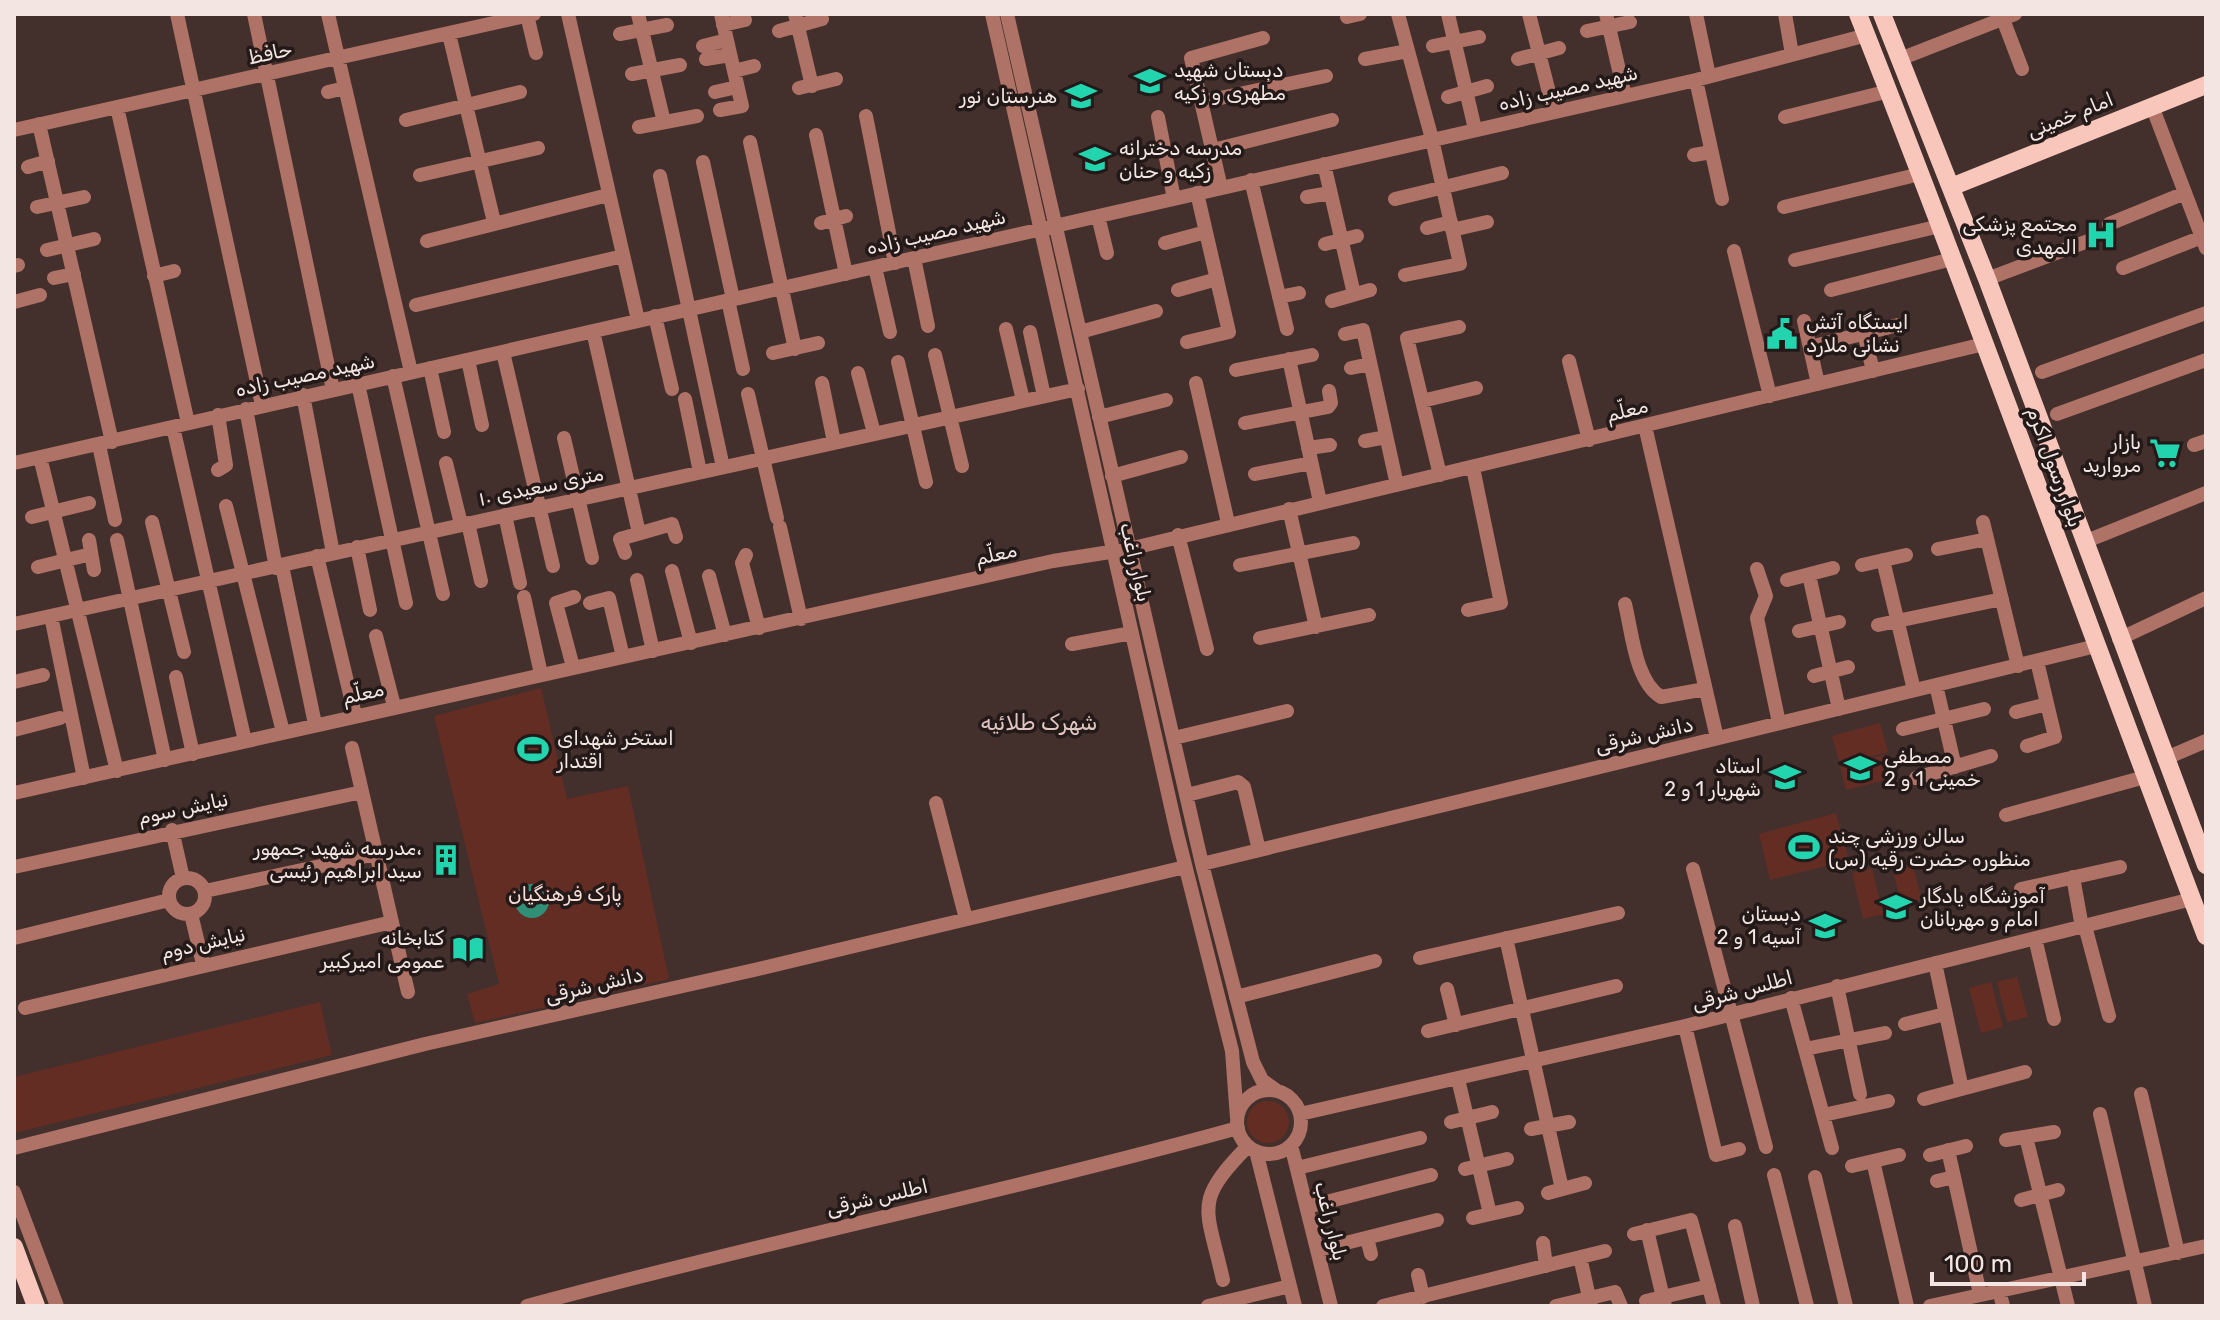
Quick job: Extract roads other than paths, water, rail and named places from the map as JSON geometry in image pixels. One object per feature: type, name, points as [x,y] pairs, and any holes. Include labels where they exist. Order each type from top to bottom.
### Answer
[{"type":"main road","name":"بلوار رسول اکرم","points":[[1858,14],[2020,432],[2096,646],[2206,936]]},
{"type":"main road","name":"بلوار رسول اکرم","points":[[1882,14],[1987,279],[2048,417],[2061,480],[2206,865]]},
{"type":"main road","name":"امام خمینی","points":[[1951,187],[2206,85]]},
{"type":"main road","points":[[2020,432],[2031,435],[2048,417]]},
{"type":"main road","points":[[2035,479],[2037,472],[2046,467],[2061,480]]},
{"type":"main road","points":[[14,1247],[36,1306]]},
{"type":"street","points":[[177,14],[262,405]]},
{"type":"street","points":[[254,14],[333,390]]},
{"type":"street","points":[[328,14],[411,372]]},
{"type":"street","points":[[568,14],[638,320]]},
{"type":"street","points":[[638,14],[649,71],[664,122]]},
{"type":"street","name":"بلوار راغب","points":[[992,14],[1185,867],[1232,1051],[1237,1123]]},
{"type":"street","name":"بلوار راغب","points":[[1007,14],[1058,225],[1112,476],[1202,864],[1256,1068],[1262,1080],[1277,1091]]},
{"type":"street","points":[[1398,14],[1432,139],[1460,264],[1405,275]]},
{"type":"street","points":[[1448,14],[1475,129]]},
{"type":"street","points":[[1529,14],[1554,112]]},
{"type":"street","points":[[1696,14],[1711,152],[1722,199]]},
{"type":"street","points":[[1785,14],[1792,54]]},
{"type":"street","points":[[530,15],[536,53]]},
{"type":"street","name":"حافظ","points":[[14,130],[449,34],[485,20],[530,15]]},
{"type":"street","points":[[1900,59],[2006,16],[2022,69]]},
{"type":"street","points":[[720,110],[742,106],[722,19],[745,20]]},
{"type":"street","points":[[779,31],[797,20],[822,19]]},
{"type":"street","points":[[797,20],[806,87],[836,79]]},
{"type":"street","points":[[1607,20],[1625,96]]},
{"type":"street","points":[[1587,31],[1607,20],[1630,22]]},
{"type":"street","points":[[620,34],[667,25]]},
{"type":"street","points":[[449,34],[494,222]]},
{"type":"street","name":"شهید مصیب زاده","points":[[14,463],[1625,96],[1867,35]]},
{"type":"street","points":[[1433,46],[1479,37]]},
{"type":"street","points":[[1221,188],[1191,58],[1263,38]]},
{"type":"street","points":[[705,53],[729,48]]},
{"type":"street","points":[[1518,59],[1559,48]]},
{"type":"street","points":[[1365,59],[1408,51]]},
{"type":"street","points":[[632,74],[680,65]]},
{"type":"street","points":[[734,71],[754,66]]},
{"type":"street","points":[[1201,102],[1326,76]]},
{"type":"street","points":[[1448,97],[1487,86]]},
{"type":"street","points":[[715,92],[737,87]]},
{"type":"street","points":[[328,92],[345,88]]},
{"type":"street","points":[[1785,117],[1889,91]]},
{"type":"street","points":[[406,120],[520,92]]},
{"type":"street","points":[[2123,268],[2203,232],[2152,106]]},
{"type":"street","points":[[117,107],[152,226],[154,276],[188,423]]},
{"type":"street","points":[[639,127],[697,116]]},
{"type":"street","points":[[866,116],[895,263]]},
{"type":"street","points":[[1158,117],[1174,199]]},
{"type":"street","points":[[1213,150],[1332,120]]},
{"type":"street","points":[[39,124],[74,274],[106,443],[115,520]]},
{"type":"street","points":[[816,135],[818,178],[834,219],[846,274]]},
{"type":"street","points":[[750,142],[795,349]]},
{"type":"street","points":[[420,175],[538,148]]},
{"type":"street","points":[[1694,155],[1711,152]]},
{"type":"street","points":[[28,167],[48,161]]},
{"type":"street","points":[[703,162],[743,369]]},
{"type":"street","points":[[1324,164],[1354,294]]},
{"type":"street","points":[[1395,199],[1502,173]]},
{"type":"street","points":[[1784,207],[1920,174]]},
{"type":"street","points":[[660,176],[723,467]]},
{"type":"street","points":[[1251,180],[1287,329]]},
{"type":"street","points":[[1187,342],[1229,332],[1197,193]]},
{"type":"street","points":[[1307,197],[1330,193]]},
{"type":"street","points":[[2109,224],[2185,193]]},
{"type":"street","points":[[427,241],[608,195]]},
{"type":"street","points":[[37,207],[84,197]]},
{"type":"street","points":[[1098,216],[1107,253]]},
{"type":"street","points":[[1427,228],[1487,222]]},
{"type":"street","points":[[1795,260],[1940,226]]},
{"type":"street","points":[[1165,243],[1206,232]]},
{"type":"street","points":[[1325,244],[1357,236]]},
{"type":"street","points":[[47,250],[94,239]]},
{"type":"street","points":[[1987,279],[2088,241]]},
{"type":"street","points":[[1734,251],[1770,396]]},
{"type":"street","points":[[416,305],[623,256]]},
{"type":"street","points":[[914,258],[928,326]]},
{"type":"street","points":[[1831,290],[1952,259]]},
{"type":"street","points":[[875,267],[890,332]]},
{"type":"street","points":[[154,276],[174,271]]},
{"type":"street","points":[[54,278],[74,274]]},
{"type":"street","points":[[1178,290],[1217,279]]},
{"type":"street","points":[[1332,301],[1370,290]]},
{"type":"street","points":[[1279,297],[1299,293]]},
{"type":"street","points":[[14,302],[40,295]]},
{"type":"street","points":[[1080,332],[1156,311]]},
{"type":"street","points":[[2042,372],[2206,313]]},
{"type":"street","points":[[655,316],[672,389]]},
{"type":"street","points":[[1804,321],[1818,384]]},
{"type":"street","points":[[1810,347],[1898,325]]},
{"type":"street","points":[[1440,475],[1407,338],[1459,327]]},
{"type":"street","points":[[1006,329],[1023,400]]},
{"type":"street","points":[[1345,334],[1363,330],[1397,485]]},
{"type":"street","points":[[593,331],[628,487],[655,545]]},
{"type":"street","points":[[1030,332],[1044,396]]},
{"type":"street","points":[[1864,333],[1873,371]]},
{"type":"street","points":[[773,353],[818,343]]},
{"type":"street","name":"معلّم","points":[[14,793],[394,706],[1129,549],[1984,344]]},
{"type":"street","points":[[503,352],[553,566]]},
{"type":"street","points":[[935,355],[962,466]]},
{"type":"street","points":[[1236,370],[1312,355]]},
{"type":"street","points":[[1289,359],[1320,502]]},
{"type":"street","points":[[468,360],[482,425]]},
{"type":"street","points":[[2048,417],[2206,360]]},
{"type":"street","points":[[1569,361],[1589,440]]},
{"type":"street","points":[[898,362],[926,482]]},
{"type":"street","points":[[1351,368],[1370,364]]},
{"type":"street","points":[[430,368],[444,432]]},
{"type":"street","points":[[858,373],[874,433]]},
{"type":"street","points":[[393,376],[443,594]]},
{"type":"street","points":[[822,383],[834,442]]},
{"type":"street","points":[[1196,383],[1228,523]]},
{"type":"street","points":[[358,384],[406,603]]},
{"type":"street","points":[[1422,401],[1476,388]]},
{"type":"street","name":"۱۰ متری سعیدی","points":[[14,624],[1078,389]]},
{"type":"street","points":[[1245,423],[1328,407],[1331,403],[1329,391]]},
{"type":"street","points":[[748,394],[801,619]]},
{"type":"street","points":[[303,395],[333,553]]},
{"type":"street","points":[[685,399],[700,472]]},
{"type":"street","points":[[1099,417],[1166,400]]},
{"type":"street","points":[[246,409],[315,724]]},
{"type":"street","points":[[218,415],[226,465],[218,470]]},
{"type":"street","points":[[1645,426],[1717,738]]},
{"type":"street","points":[[173,427],[245,741]]},
{"type":"street","points":[[1365,441],[1386,437]]},
{"type":"street","points":[[564,438],[592,558]]},
{"type":"street","points":[[1255,474],[1310,456],[1330,445]]},
{"type":"street","points":[[1112,476],[1159,455],[1181,457]]},
{"type":"street","points":[[40,457],[117,771]]},
{"type":"street","points":[[446,463],[481,581]]},
{"type":"street","points":[[1468,610],[1501,603],[1473,468]]},
{"type":"street","points":[[2084,542],[2206,493]]},
{"type":"street","points":[[32,517],[89,503]]},
{"type":"street","points":[[226,506],[283,732]]},
{"type":"street","points":[[1289,509],[1316,627]]},
{"type":"street","points":[[505,515],[541,674]]},
{"type":"street","points":[[152,522],[184,652]]},
{"type":"street","points":[[1983,522],[2018,666]]},
{"type":"street","points":[[625,553],[620,539],[672,524],[676,537]]},
{"type":"street","points":[[1178,535],[1207,649]]},
{"type":"street","points":[[1938,549],[1987,539]]},
{"type":"street","points":[[117,540],[165,760]]},
{"type":"street","points":[[1240,565],[1353,543]]},
{"type":"street","points":[[38,567],[66,560],[90,547],[94,570]]},
{"type":"street","points":[[357,547],[370,610]]},
{"type":"street","points":[[746,555],[742,563],[759,628]]},
{"type":"street","points":[[1862,565],[1906,555]]},
{"type":"street","points":[[317,556],[355,715]]},
{"type":"street","points":[[1883,560],[1914,690]]},
{"type":"street","points":[[1787,580],[1833,568]]},
{"type":"street","points":[[1757,569],[1766,596],[1757,618],[1779,723]]},
{"type":"street","points":[[672,571],[691,643]]},
{"type":"street","points":[[1809,575],[1839,709]]},
{"type":"street","points":[[709,576],[725,635]]},
{"type":"street","points":[[637,580],[653,651]]},
{"type":"street","points":[[751,596],[766,592]]},
{"type":"street","points":[[573,667],[556,603],[574,597]]},
{"type":"street","points":[[590,603],[609,598],[623,657]]},
{"type":"street","points":[[2119,639],[2206,598]]},
{"type":"street","points":[[1878,625],[2002,599]]},
{"type":"street","points":[[1625,604],[1644,680],[1651,691],[1661,697],[1705,689]]},
{"type":"street","points":[[1260,638],[1369,615]]},
{"type":"street","points":[[51,616],[84,778]]},
{"type":"street","points":[[1799,631],[1839,622]]},
{"type":"street","points":[[1072,644],[1132,633]]},
{"type":"street","points":[[376,636],[394,706]]},
{"type":"street","name":"دانش شرقی","points":[[1202,864],[2096,646]]},
{"type":"street","points":[[2027,746],[2055,737],[2037,661]]},
{"type":"street","points":[[1814,676],[1848,667]]},
{"type":"street","points":[[14,682],[43,675]]},
{"type":"street","points":[[176,677],[193,754]]},
{"type":"street","points":[[1936,685],[1955,767]]},
{"type":"street","points":[[2016,712],[2047,704]]},
{"type":"street","points":[[1903,729],[1984,709]]},
{"type":"street","points":[[1174,738],[1287,711]]},
{"type":"street","points":[[14,730],[60,718]]},
{"type":"street","points":[[2164,759],[2206,741]]},
{"type":"street","points":[[352,748],[408,992]]},
{"type":"street","points":[[1916,778],[1991,756]]},
{"type":"street","points":[[2006,815],[2145,777]]},
{"type":"street","points":[[1187,795],[1238,782],[1244,787],[1259,850]]},
{"type":"street","name":"نیایش سوم","points":[[14,867],[172,830],[362,792]]},
{"type":"street","points":[[936,803],[966,919]]},
{"type":"street","points":[[172,830],[183,878]]},
{"type":"street","points":[[205,891],[376,854]]},
{"type":"street","name":"دانش شرقی","points":[[14,1148],[425,1044],[1185,867]]},
{"type":"street","points":[[2021,889],[2120,867]]},
{"type":"street","points":[[1693,869],[1766,1147]]},
{"type":"street","points":[[2073,877],[2109,1016]]},
{"type":"street","points":[[183,878],[199,882],[205,891],[201,908],[191,914],[175,910],[169,900],[173,884],[183,878]]},
{"type":"street","name":"اطلس شرقی","points":[[1300,1114],[1685,1026],[2192,899]]},
{"type":"street","points":[[14,938],[169,900]]},
{"type":"street","points":[[1420,958],[1618,913]]},
{"type":"street","points":[[191,914],[203,964]]},
{"type":"street","name":"نیایش دوم","points":[[25,1008],[392,922]]},
{"type":"street","points":[[1506,938],[1534,1061],[1539,1129],[1555,1191],[1585,1183]]},
{"type":"street","points":[[2035,938],[2054,1019]]},
{"type":"street","points":[[1236,997],[1375,961]]},
{"type":"street","points":[[1935,963],[1962,1089]]},
{"type":"street","points":[[1428,1031],[1616,986]]},
{"type":"street","points":[[1837,986],[1860,1094]]},
{"type":"street","points":[[1447,989],[1456,1025]]},
{"type":"street","points":[[1791,998],[1832,1148]]},
{"type":"street","points":[[1905,1024],[1945,1014]]},
{"type":"street","points":[[1685,1026],[1716,1155],[1739,1149]]},
{"type":"street","points":[[1805,1049],[1885,1033]]},
{"type":"street","points":[[1924,1099],[2025,1072]]},
{"type":"street","points":[[1458,1079],[1467,1118],[1472,1167],[1490,1214]]},
{"type":"street","points":[[1252,1149],[1274,1154],[1291,1145],[1300,1131],[1300,1114],[1293,1100],[1277,1091],[1256,1093],[1240,1108],[1237,1123],[1252,1149],[1295,1306]]},
{"type":"street","points":[[2141,1094],[2178,1253]]},
{"type":"street","points":[[1823,1115],[1888,1101]]},
{"type":"street","points":[[1451,1122],[1492,1112]]},
{"type":"street","points":[[2100,1114],[2145,1306]]},
{"type":"street","points":[[1539,1129],[1569,1122]]},
{"type":"street","name":"اطلس شرقی","points":[[527,1306],[864,1220],[1108,1164],[1237,1123]]},
{"type":"street","points":[[2006,1140],[2054,1132]]},
{"type":"street","points":[[2026,1137],[2068,1306]]},
{"type":"street","points":[[1297,1168],[1420,1138]]},
{"type":"street","name":"بلوار راغب","points":[[1291,1145],[1331,1306]]},
{"type":"street","points":[[1930,1155],[1966,1146]]},
{"type":"street","points":[[1223,1280],[1207,1208],[1212,1186],[1252,1149]]},
{"type":"street","points":[[1948,1150],[1980,1294]]},
{"type":"street","points":[[1852,1166],[1899,1155]]},
{"type":"street","points":[[1472,1167],[1507,1159]]},
{"type":"street","points":[[1873,1161],[1907,1306]]},
{"type":"street","points":[[1307,1207],[1431,1175]]},
{"type":"street","points":[[1774,1175],[1807,1306]]},
{"type":"street","points":[[1815,1177],[1846,1306]]},
{"type":"street","points":[[1937,1181],[1954,1177]]},
{"type":"street","points":[[2021,1200],[2058,1190]]},
{"type":"street","points":[[14,1192],[57,1306]]},
{"type":"street","points":[[1473,1218],[1517,1208]]},
{"type":"street","points":[[1318,1250],[1437,1220]]},
{"type":"street","points":[[1664,1302],[1640,1232],[1691,1220],[1714,1306]]},
{"type":"street","points":[[1735,1226],[1753,1306]]},
{"type":"street","points":[[1367,1238],[1371,1254]]},
{"type":"street","points":[[1543,1243],[1546,1266]]},
{"type":"street","points":[[1930,1306],[2206,1246]]},
{"type":"street","points":[[1383,1306],[1605,1251]]},
{"type":"street","points":[[1580,1257],[1590,1302]]},
{"type":"street","points":[[1418,1275],[1423,1297]]},
{"type":"street","points":[[1208,1306],[1290,1286]]},
{"type":"street","points":[[1646,1301],[1664,1302],[1709,1286]]},
{"type":"street","points":[[1999,1290],[2003,1306]]},
{"type":"street","points":[[1557,1306],[1590,1302],[1615,1292],[1621,1306]]},
{"type":"place","name":"دبستان شهید مطهری و زکیه","points":[[1150,81]]},
{"type":"place","name":"هنرستان نور","points":[[1081,96]]},
{"type":"place","name":"مدرسه دخترانه زکیه و حنان","points":[[1095,159]]},
{"type":"place","name":"مجتمع پزشکی المهدی","points":[[2101,235]]},
{"type":"place","name":"ایستگاه آتش نشانی ملارد","points":[[1782,334]]},
{"type":"place","name":"بازار مروارید","points":[[2165,453]]},
{"type":"place","name":"استخر شهدای اقتدار","points":[[533,749]]},
{"type":"place","name":"مصطفی خمینی 1 و 2","points":[[1860,768]]},
{"type":"place","name":"استاد شهریار 1 و 2","points":[[1785,777]]},
{"type":"place","name":"سالن ورزشی چند منظوره حضرت رقیه (س)","points":[[1804,847]]},
{"type":"place","name":"مدرسه شهید جمهور، سید ابراهیم رئیسی","points":[[446,860]]},
{"type":"place","name":"آموزشگاه یادگار امام و مهربانان","points":[[1896,907]]},
{"type":"place","name":"دبستان آسیه 1 و 2","points":[[1825,926]]},
{"type":"place","name":"کتابخانه عمومی امیرکبیر","points":[[468,949]]},
{"type":"district","name":"شهرک طلائیه","points":[[1039,722]]},
{"type":"park label","name":"پارک فرهنگیان","points":[[565,894]]}]
